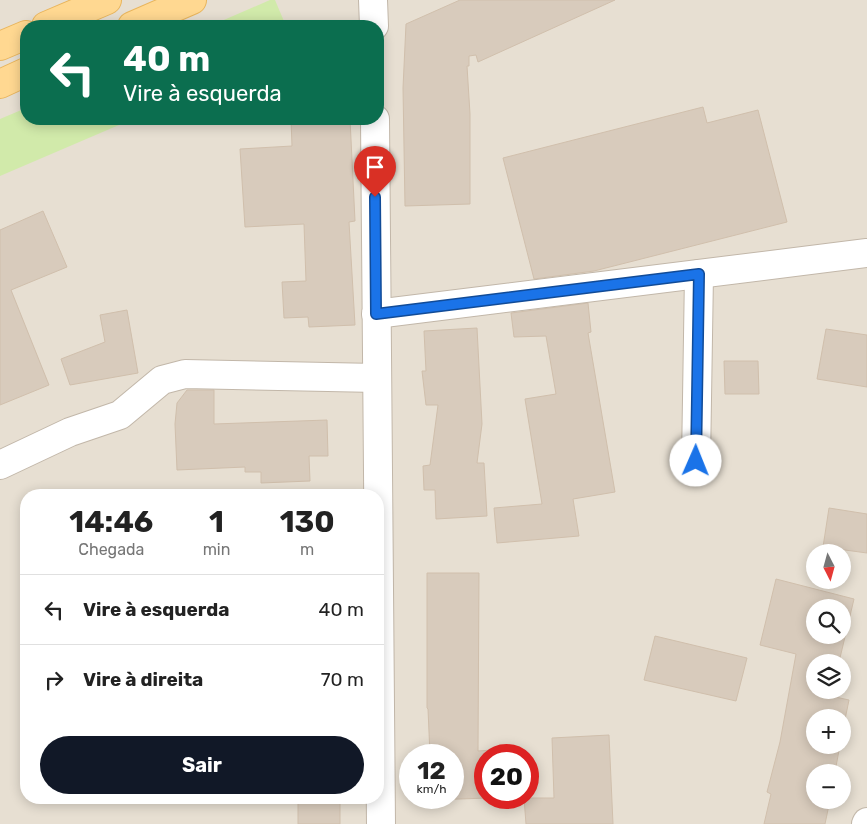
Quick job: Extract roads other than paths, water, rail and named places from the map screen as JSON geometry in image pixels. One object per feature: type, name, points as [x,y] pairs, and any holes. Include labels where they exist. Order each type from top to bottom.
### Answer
[{"type":"main road","points":[[60,20],[107,0]]},
{"type":"main road","points":[[146,20],[192,0]]},
{"type":"main road","points":[[0,46],[20,38]]},
{"type":"main road","points":[[0,84],[20,75]]},
{"type":"street","points":[[374,0],[374,20]]},
{"type":"street","points":[[374,125],[378,489]]},
{"type":"street","points":[[376,314],[867,254]]},
{"type":"street","points":[[696,461],[699,274]]},
{"type":"street","points":[[0,465],[70,432],[120,415],[162,380],[185,374],[377,378]]},
{"type":"street","points":[[381,804],[381,824]]}]
